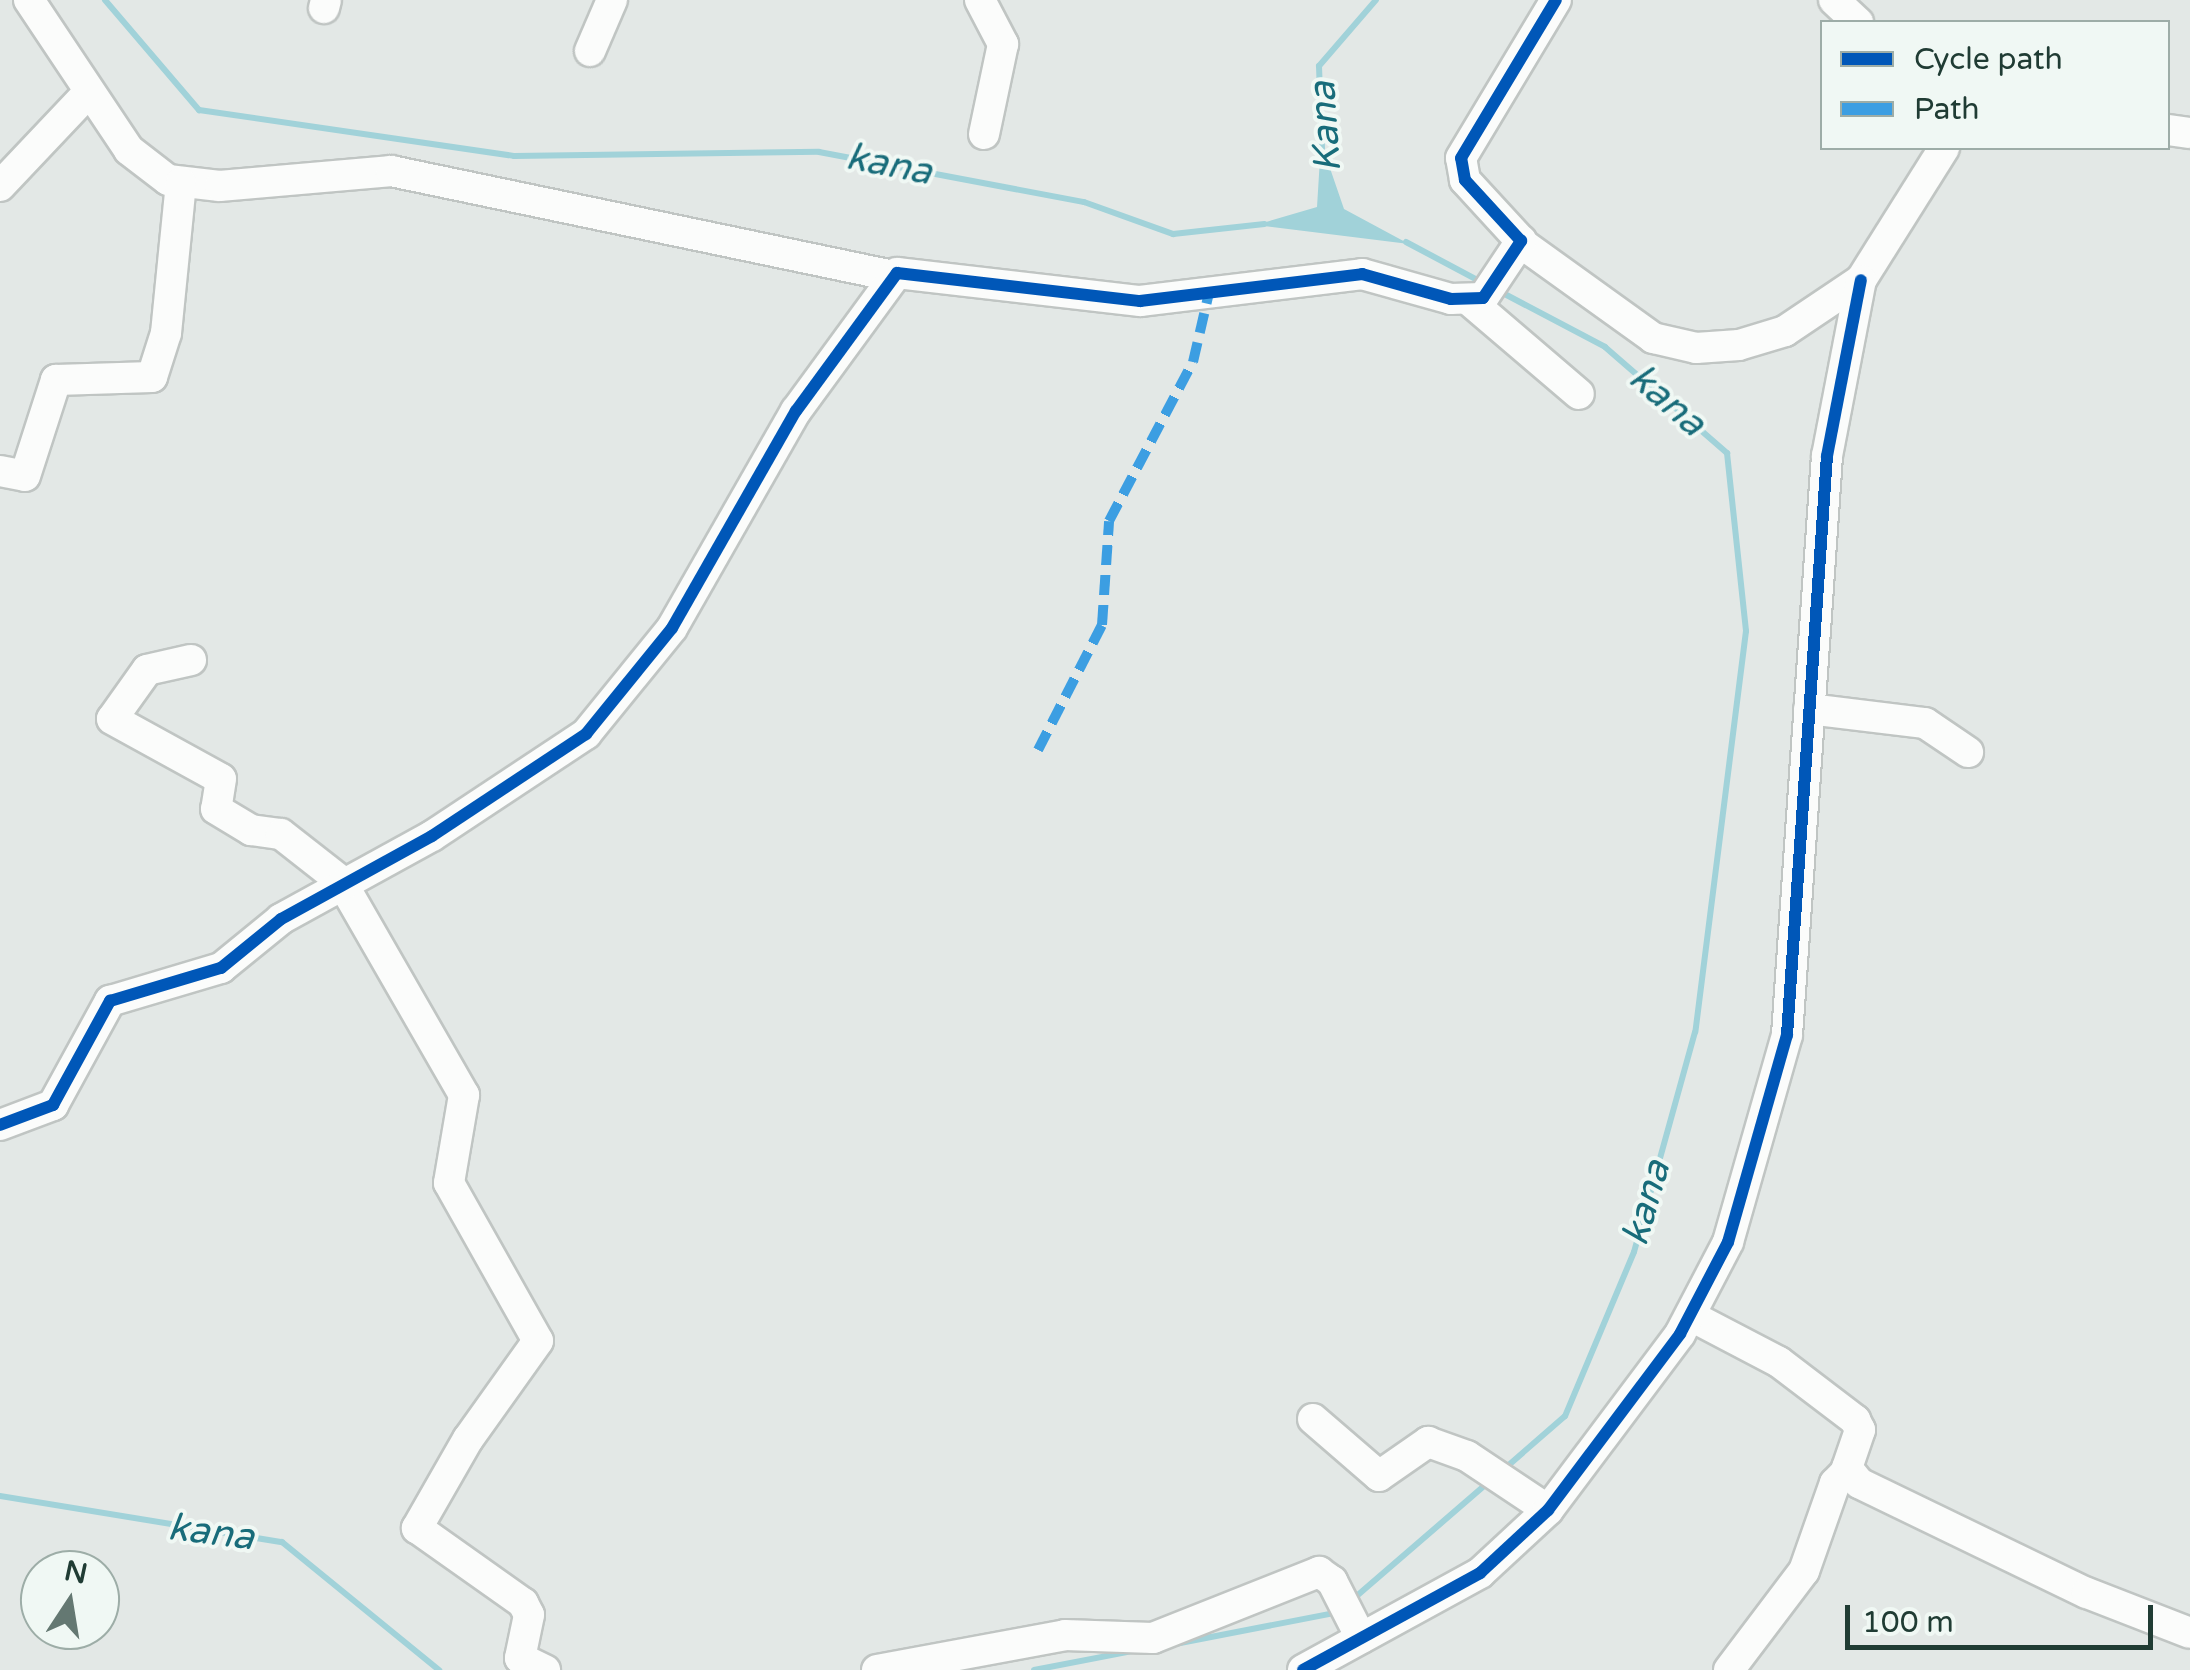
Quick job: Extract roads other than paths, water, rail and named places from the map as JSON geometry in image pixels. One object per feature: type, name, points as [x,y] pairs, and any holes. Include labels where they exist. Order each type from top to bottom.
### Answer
[{"type":"street","points":[[29,0],[88,92],[146,167],[181,184],[390,171],[893,276],[917,270],[1140,301],[1362,274],[1480,296],[1579,394]]},
{"type":"street","points":[[590,51],[612,0]]},
{"type":"street","points":[[980,0],[1002,44],[984,134]]},
{"type":"street","points":[[1556,0],[1461,158],[1464,180],[1518,250],[1638,330],[1696,348],[1786,331],[1861,280]]},
{"type":"street","points":[[1834,0],[1856,20]]},
{"type":"street","points":[[0,186],[88,92]]},
{"type":"street","points":[[1303,1670],[1359,1633],[1480,1572],[1542,1506],[1691,1316],[1728,1242],[1780,1078],[1806,853],[1809,709],[1827,456],[1861,280],[1943,150]]},
{"type":"street","points":[[0,471],[25,476],[56,380],[152,377],[166,334],[181,184]]},
{"type":"street","points":[[1480,296],[1518,250]]},
{"type":"street","points":[[0,1125],[53,1105],[110,1001],[196,979],[234,959],[281,919],[470,812],[596,724],[672,628],[796,411],[893,276]]},
{"type":"street","points":[[191,660],[147,670],[112,719],[221,779],[216,810],[251,830],[280,834],[341,882],[464,1095],[449,1183],[471,1234],[538,1336],[468,1438],[418,1532],[523,1602],[530,1615],[520,1658],[545,1670]]},
{"type":"street","points":[[1809,709],[1925,723],[1968,752]]},
{"type":"street","points":[[1691,1316],[1779,1362],[1856,1420],[1860,1430],[1847,1470],[1835,1483],[1804,1571],[1728,1670]]},
{"type":"street","points":[[1312,1419],[1379,1476],[1420,1442],[1488,1468],[1542,1506]]},
{"type":"street","points":[[1847,1470],[2072,1586],[2190,1632]]},
{"type":"street","points":[[877,1670],[1065,1635],[1153,1638],[1315,1573],[1332,1581],[1359,1633]]},
{"type":"water","points":[[1321,142],[1344,209],[1409,244],[1256,225],[1317,207]]},
{"type":"waterway","name":"kana","points":[[105,0],[199,110],[514,156],[819,152],[1084,202],[1173,234],[1264,224]]},
{"type":"waterway","name":"Kana","points":[[1322,148],[1319,66],[1376,0]]},
{"type":"waterway","name":"kana","points":[[1406,242],[1483,283]]},
{"type":"waterway","name":"kana","points":[[1499,291],[1605,347],[1727,453],[1746,631],[1695,1032],[1634,1252],[1565,1416],[1504,1469]]},
{"type":"waterway","name":"kana","points":[[1352,1600],[1490,1481]]},
{"type":"waterway","name":"kana","points":[[0,1496],[282,1542],[439,1670]]},
{"type":"waterway","name":"kana","points":[[1175,1644],[1339,1612]]},
{"type":"waterway","name":"kana","points":[[1034,1670],[1133,1651]]}]
